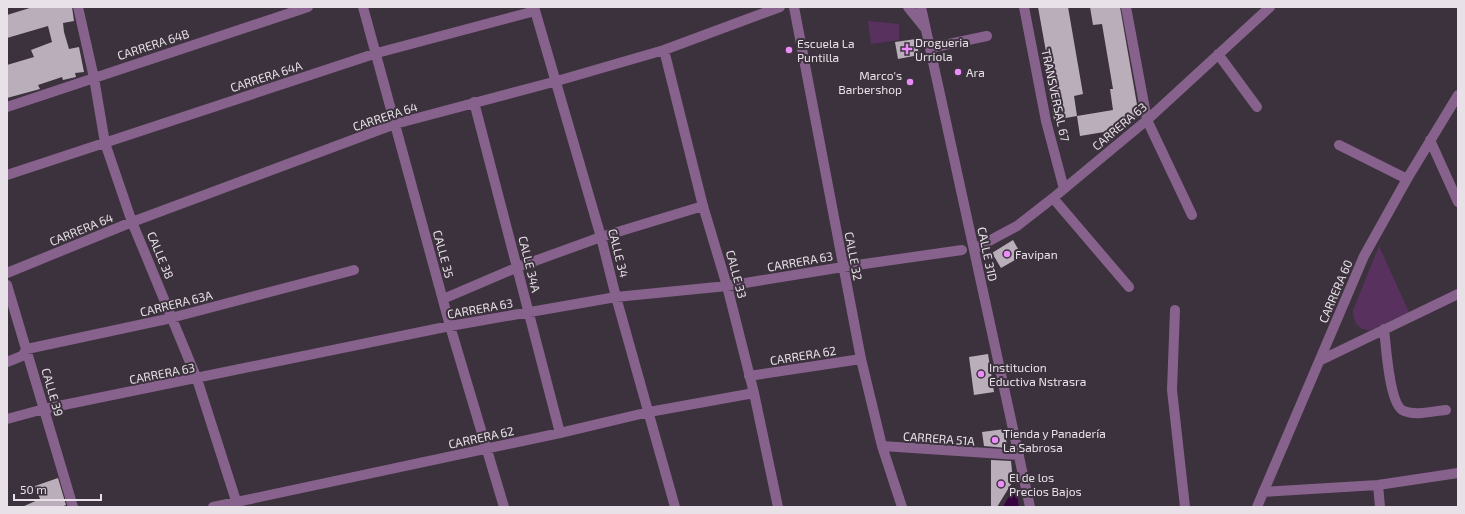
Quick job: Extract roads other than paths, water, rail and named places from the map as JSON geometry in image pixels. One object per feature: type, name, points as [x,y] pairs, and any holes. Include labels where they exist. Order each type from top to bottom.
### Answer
[{"type":"street","name":"CALLE 38","points":[[78,7],[94,78],[105,142],[132,222],[173,317],[197,379],[238,505]]},
{"type":"street","name":"CARRERA 64B","points":[[7,107],[308,7]]},
{"type":"street","name":"CALLE 35","points":[[364,7],[450,326],[504,507]]},
{"type":"street","name":"CALLE 32","points":[[794,7],[861,359],[882,446],[902,507]]},
{"type":"street","points":[[908,7],[926,29]]},
{"type":"street","name":"CALLE 31D","points":[[922,7],[1020,455],[1030,507]]},
{"type":"street","name":"TRANSVERSAL 67","points":[[1024,7],[1046,121],[1064,189]]},
{"type":"street","points":[[1126,7],[1147,120],[1192,215]]},
{"type":"street","name":"CARRERA 63","points":[[974,249],[1017,226],[1053,198],[1147,120],[1270,7]]},
{"type":"street","name":"CARRERA 64","points":[[7,272],[132,222],[395,124],[557,81],[664,50],[773,8]]},
{"type":"street","name":"CARRERA 64A","points":[[7,175],[377,53],[535,9]]},
{"type":"street","name":"CALLE 34","points":[[535,9],[602,237],[616,297],[675,507]]},
{"type":"street","points":[[930,48],[988,36]]},
{"type":"street","name":"CALLE 33","points":[[664,50],[703,206],[727,286],[754,393],[778,507]]},
{"type":"street","points":[[1218,54],[1257,107]]},
{"type":"street","name":"CARRERA 60","points":[[1257,507],[1321,360],[1339,313],[1364,256],[1407,179],[1458,95]]},
{"type":"street","name":"CALLE 34A","points":[[474,102],[560,433]]},
{"type":"street","points":[[1430,140],[1458,202]]},
{"type":"street","points":[[1340,145],[1407,179]]},
{"type":"street","points":[[1053,198],[1129,287]]},
{"type":"street","points":[[443,299],[518,267],[602,237],[703,206]]},
{"type":"street","name":"CARRERA 63","points":[[7,418],[44,409],[197,379],[450,326],[528,314],[616,297],[727,286],[843,267],[962,250]]},
{"type":"street","name":"CARRERA 63A","points":[[7,362],[22,356],[27,349],[173,317],[354,270]]},
{"type":"street","name":"CALLE 39","points":[[7,285],[73,507]]},
{"type":"street","points":[[1321,360],[1458,294]]},
{"type":"street","points":[[1175,310],[1172,390],[1185,507]]},
{"type":"street","points":[[1384,329],[1393,392],[1397,407],[1402,411],[1410,413],[1446,410]]},
{"type":"street","name":"CARRERA 62","points":[[749,376],[861,359]]},
{"type":"street","name":"CARRERA 62","points":[[214,507],[238,505],[649,412],[754,393]]},
{"type":"street","name":"CARRERA 51A","points":[[882,446],[1020,455]]},
{"type":"street","points":[[1263,492],[1378,485],[1458,473]]},
{"type":"street","points":[[1378,485],[1380,507]]},
{"type":"place","name":"Drogueria Urriola","points":[[907,49]]},
{"type":"place","name":"Escuela La Puntilla","points":[[789,50]]},
{"type":"place","name":"Ara","points":[[958,72]]},
{"type":"place","name":"Marco's Barbershop","points":[[910,82]]},
{"type":"place","name":"Favipan","points":[[1007,254]]},
{"type":"place","name":"Institucion Eductiva Nstrasra","points":[[981,374]]},
{"type":"place","name":"Tienda y Panadería La Sabrosa","points":[[995,440]]},
{"type":"place","name":"El de los Precios Bajos","points":[[1001,484]]}]
